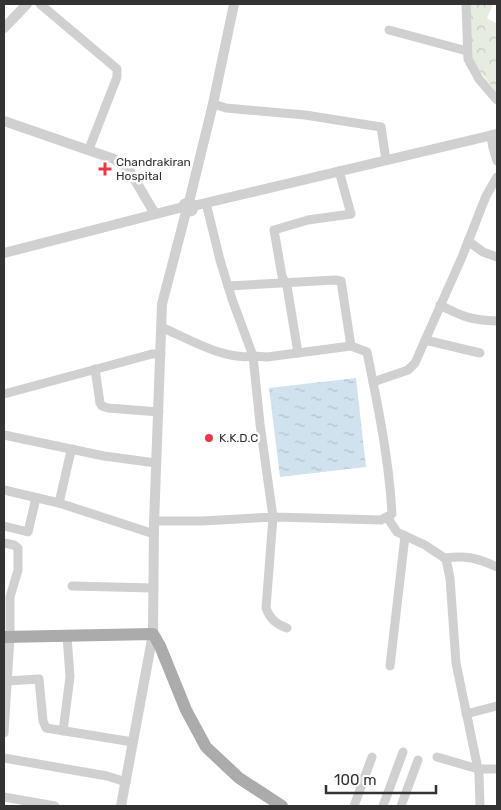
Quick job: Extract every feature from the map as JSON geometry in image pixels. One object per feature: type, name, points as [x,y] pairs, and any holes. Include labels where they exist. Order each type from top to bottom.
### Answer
[{"type":"main road","points":[[7,637],[153,634],[160,646],[186,710],[206,747],[239,778],[282,806]]},
{"type":"street","points":[[5,25],[27,4]]},
{"type":"street","points":[[40,4],[117,69],[117,77],[89,149]]},
{"type":"street","points":[[121,806],[153,634],[154,521],[162,304],[188,207],[234,4]]},
{"type":"street","points":[[466,4],[466,52],[469,62],[479,79],[497,100]]},
{"type":"street","points":[[389,30],[466,52]]},
{"type":"street","points":[[212,104],[226,108],[305,115],[381,127],[386,160]]},
{"type":"street","points":[[4,122],[89,149],[114,159],[128,168],[155,214]]},
{"type":"street","points":[[4,253],[155,214],[494,134],[493,148],[497,161]]},
{"type":"street","points":[[298,353],[274,230],[308,220],[351,214],[339,171]]},
{"type":"street","points":[[373,382],[408,370],[415,363],[462,257],[486,196],[497,178]]},
{"type":"street","points":[[206,203],[228,286],[253,356],[272,517],[266,608],[272,619],[287,628]]},
{"type":"street","points":[[468,241],[483,252],[497,257]]},
{"type":"street","points":[[228,286],[341,281],[351,346]]},
{"type":"street","points":[[440,305],[469,319],[497,321]]},
{"type":"street","points":[[154,521],[202,521],[272,517],[381,520],[392,514],[382,421],[367,352],[351,346],[267,357],[232,356],[161,327]]},
{"type":"street","points":[[424,340],[480,353]]},
{"type":"street","points":[[4,394],[152,354],[161,354]]},
{"type":"street","points":[[94,369],[102,406],[159,412]]},
{"type":"street","points":[[4,435],[140,462],[156,463]]},
{"type":"street","points":[[59,503],[73,449]]},
{"type":"street","points":[[4,490],[59,503],[154,534]]},
{"type":"street","points":[[4,526],[28,532],[36,498]]},
{"type":"street","points":[[387,517],[396,532],[425,545],[445,558],[463,556],[480,559],[497,567]]},
{"type":"street","points":[[390,666],[405,536]]},
{"type":"street","points":[[4,543],[14,545],[18,551],[18,570],[10,597],[7,637],[8,681],[4,733]]},
{"type":"street","points":[[445,558],[450,578],[456,663],[478,769],[480,806]]},
{"type":"street","points":[[72,586],[153,588]]},
{"type":"street","points":[[64,731],[70,677],[67,636]]},
{"type":"street","points":[[8,681],[39,679],[44,726],[133,742]]},
{"type":"street","points":[[466,714],[497,706]]},
{"type":"street","points":[[384,806],[403,752]]},
{"type":"street","points":[[354,806],[372,757]]},
{"type":"street","points":[[437,757],[478,769],[497,769]]},
{"type":"street","points":[[4,758],[107,776],[126,782]]},
{"type":"street","points":[[401,806],[418,760]]},
{"type":"street","points":[[4,797],[55,806]]},
{"type":"green space","points":[[470,4],[493,4],[487,18],[497,24],[497,93],[468,56]]},
{"type":"water","points":[[356,378],[366,467],[280,477],[269,388]]},
{"type":"place","name":"Chandrakiran Hospital","points":[[105,169]]},
{"type":"place","name":"K.K.D.C","points":[[209,438]]}]
